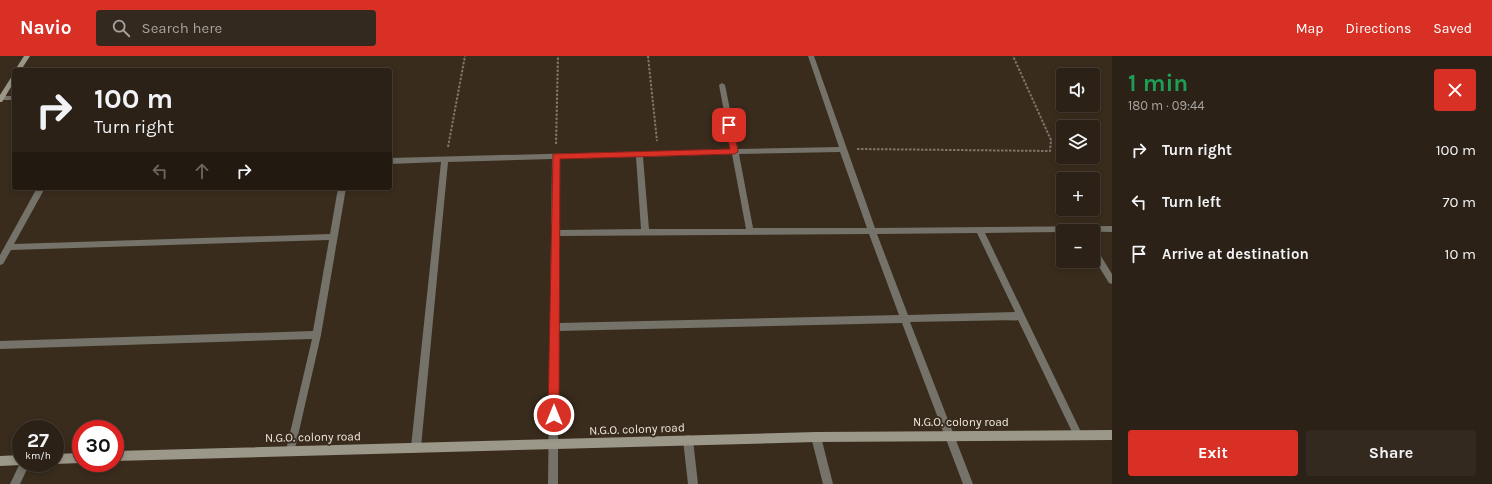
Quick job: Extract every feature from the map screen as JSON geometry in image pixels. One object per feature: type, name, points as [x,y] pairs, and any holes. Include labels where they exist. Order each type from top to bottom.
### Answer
[{"type":"main road","points":[[19,68],[27,56]]},
{"type":"main road","points":[[0,99],[12,80]]},
{"type":"main road","name":"N.G.O. colony road","points":[[124,456],[816,437],[1112,434]]},
{"type":"main road","points":[[0,461],[12,460]]},
{"type":"street","points":[[811,56],[842,149],[968,484]]},
{"type":"street","points":[[722,85],[750,232]]},
{"type":"street","points":[[0,99],[12,98]]},
{"type":"street","points":[[392,161],[842,149]]},
{"type":"street","points":[[639,154],[645,233]]},
{"type":"street","points":[[553,484],[556,156]]},
{"type":"street","points":[[416,447],[445,159]]},
{"type":"street","points":[[0,262],[40,190]]},
{"type":"street","points":[[292,450],[317,335],[332,238],[342,190]]},
{"type":"street","points":[[1100,229],[1112,229]]},
{"type":"street","points":[[555,233],[872,230],[1056,230]]},
{"type":"street","points":[[980,231],[1078,435]]},
{"type":"street","points":[[8,247],[332,238]]},
{"type":"street","points":[[1100,261],[1112,281]]},
{"type":"street","points":[[554,327],[1021,316]]},
{"type":"street","points":[[0,346],[317,335]]},
{"type":"street","points":[[816,437],[828,484]]},
{"type":"street","points":[[688,440],[692,484]]},
{"type":"street","points":[[15,484],[21,472]]},
{"type":"path","points":[[445,159],[465,56]]},
{"type":"path","points":[[556,156],[558,56]]},
{"type":"path","points":[[648,56],[659,154]]},
{"type":"path","points":[[842,149],[1050,151],[1052,140],[1013,56]]},
{"type":"route","points":[[554,415],[556,156],[734,152],[729,125]]}]
